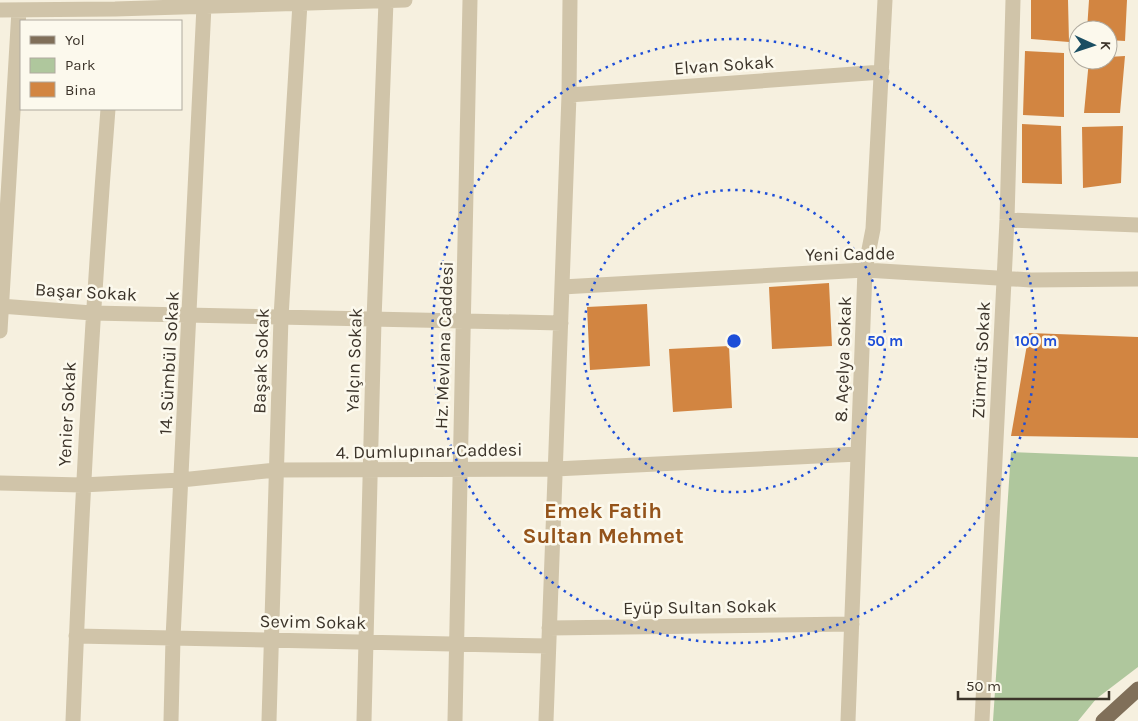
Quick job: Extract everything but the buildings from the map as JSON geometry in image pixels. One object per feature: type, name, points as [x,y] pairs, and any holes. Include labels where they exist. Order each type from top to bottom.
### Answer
[{"type":"main road","points":[[1103,721],[1138,689]]},
{"type":"street","name":"Yalçın Sokak","points":[[364,721],[369,471],[386,0]]},
{"type":"street","points":[[0,10],[115,10],[251,2],[300,3],[405,0]]},
{"type":"street","name":"Hz. Mevlana Caddesi","points":[[454,721],[470,0]]},
{"type":"street","points":[[546,721],[569,95],[570,0]]},
{"type":"street","name":"8. Açelya Sokak","points":[[848,721],[865,270],[873,229],[886,0]]},
{"type":"street","name":"Zümrüt Sokak","points":[[982,721],[1004,278],[1013,0]]},
{"type":"street","name":"Başak Sokak","points":[[269,721],[280,317],[300,3]]},
{"type":"street","name":"14. Sümbül Sokak","points":[[171,721],[172,638],[190,314],[204,6]]},
{"type":"street","points":[[0,331],[19,10]]},
{"type":"street","name":"Elvan Sokak","points":[[569,95],[882,72]]},
{"type":"street","name":"Yenier Sokak","points":[[73,721],[82,485],[92,313],[108,110]]},
{"type":"street","points":[[1006,220],[1138,225]]},
{"type":"street","name":"Yeni Cadde","points":[[562,287],[865,270],[1031,280],[1138,280]]},
{"type":"street","name":"Başar Sokak","points":[[1,306],[92,313],[374,320],[561,322]]},
{"type":"street","name":"4. Dumlupınar Caddesi","points":[[0,483],[82,485],[181,480],[276,470],[555,469],[858,454]]},
{"type":"street","name":"Eyüp Sultan Sokak","points":[[549,628],[852,624]]},
{"type":"street","name":"Sevim Sokak","points":[[76,636],[548,646]]},
{"type":"green space","points":[[1011,452],[1138,457],[1138,667],[1096,699],[1078,721],[993,721]]},
{"type":"district","name":"Emek Fatih Sultan Mehmet","points":[[603,522]]}]
